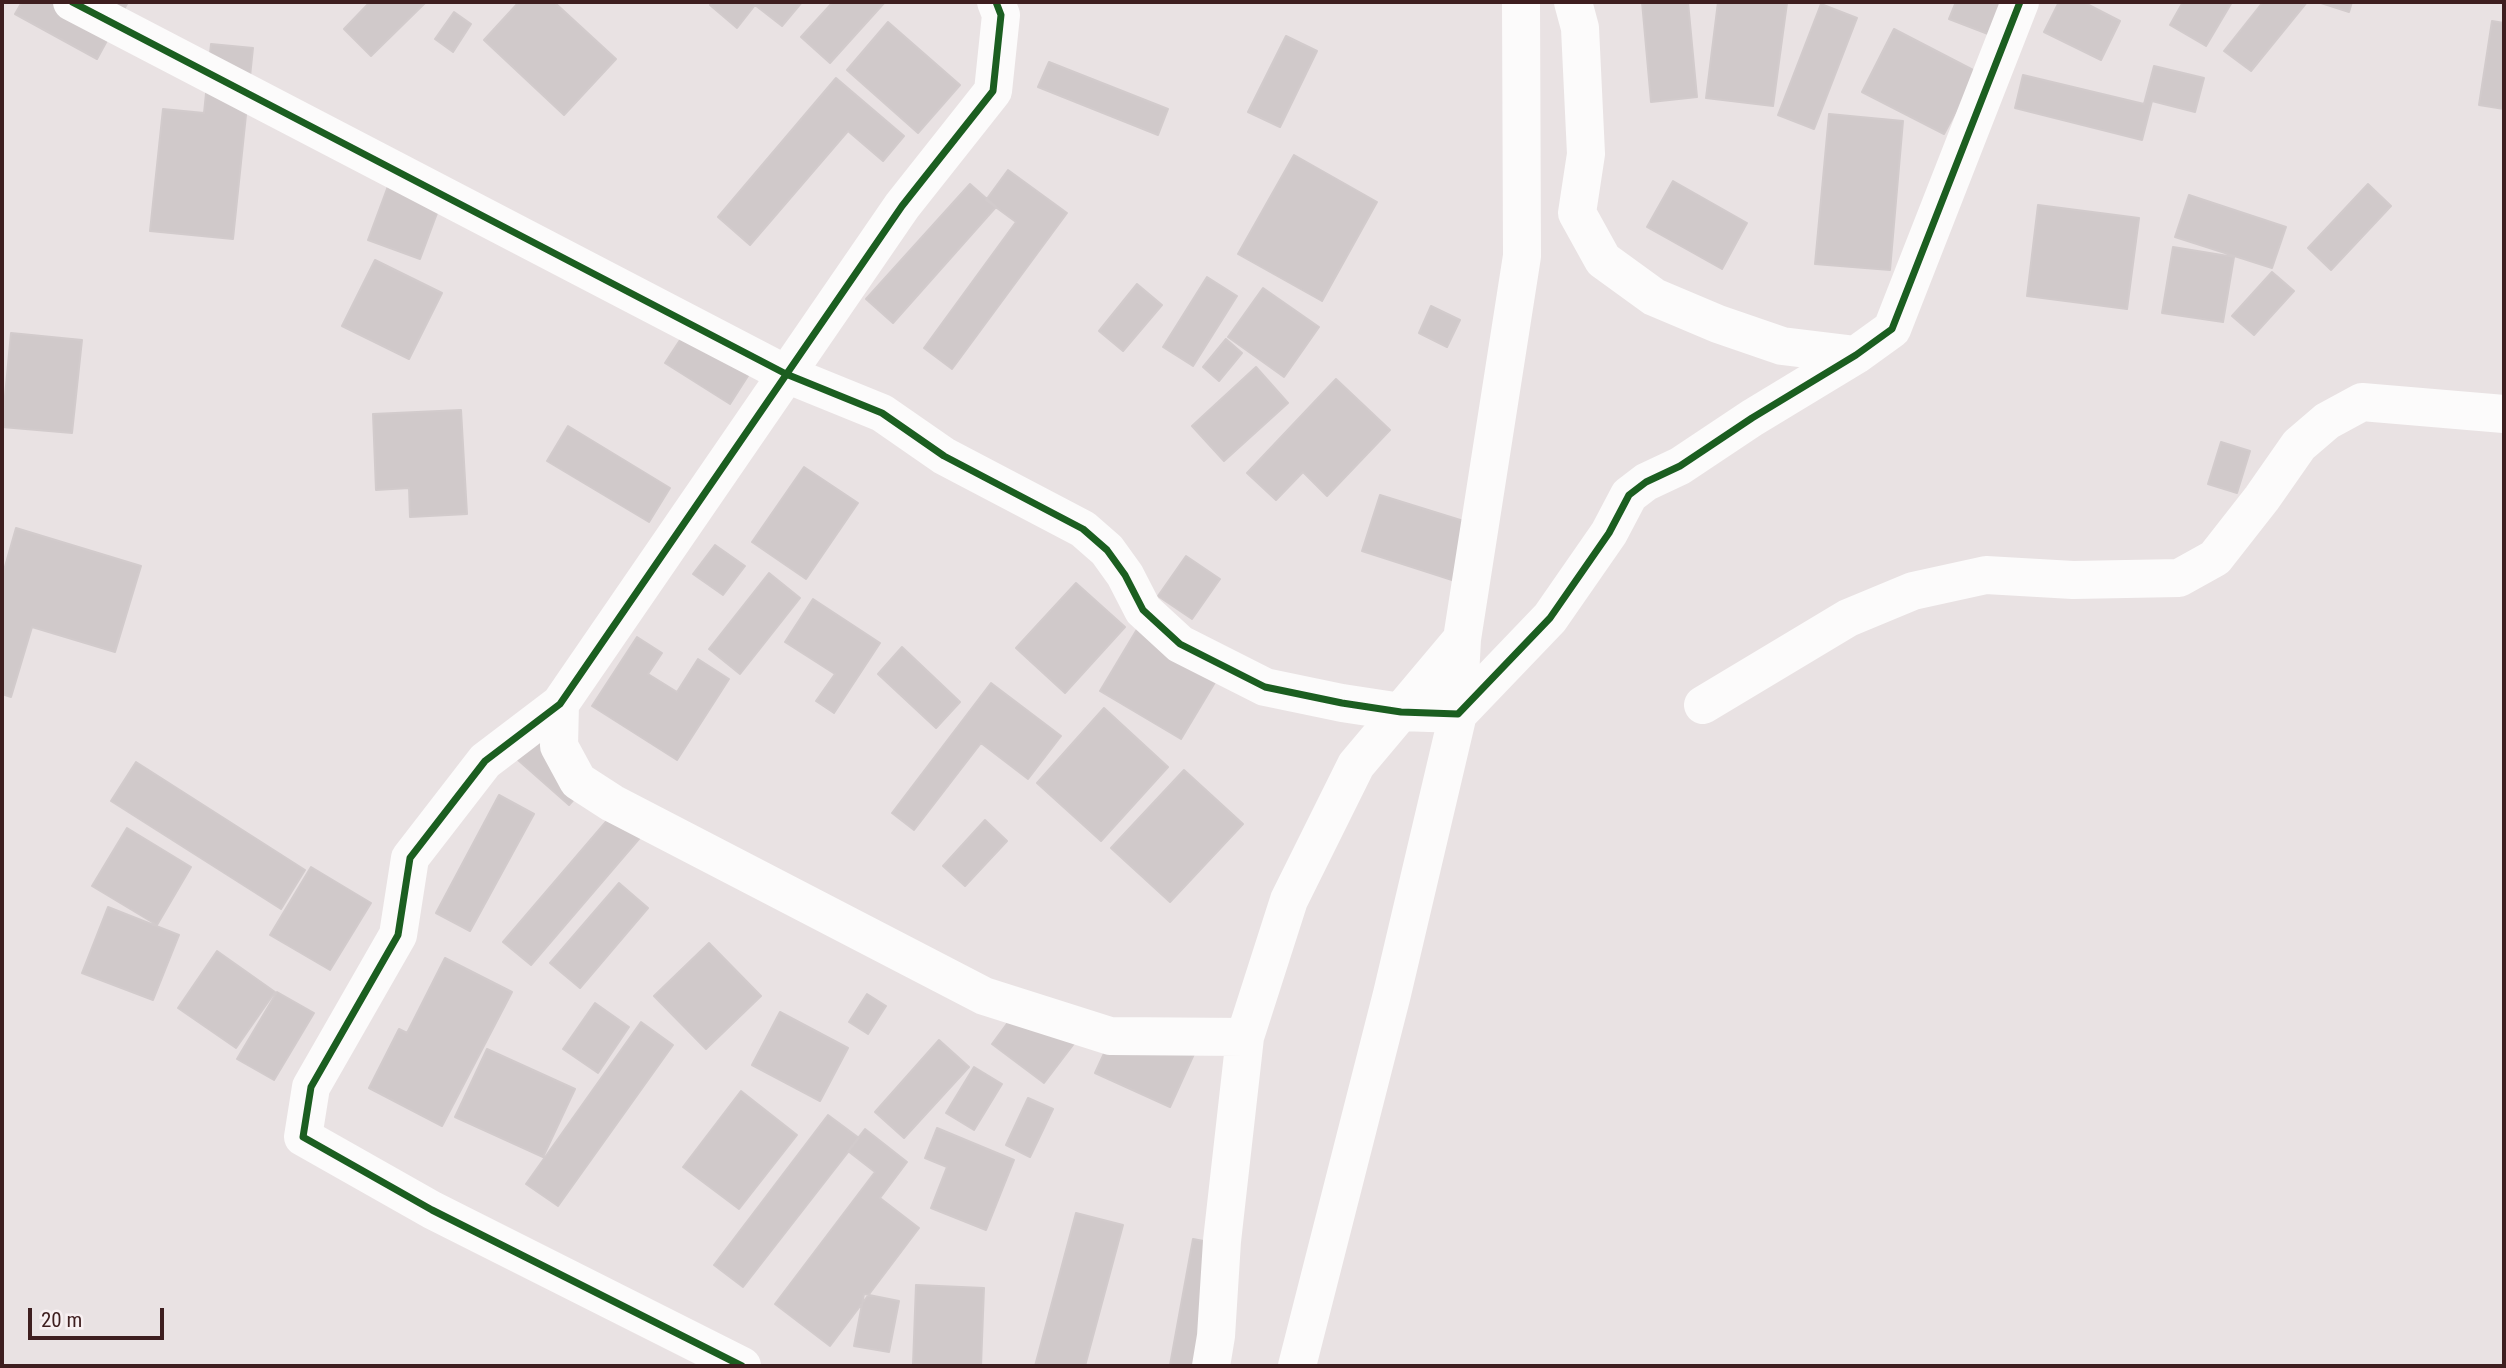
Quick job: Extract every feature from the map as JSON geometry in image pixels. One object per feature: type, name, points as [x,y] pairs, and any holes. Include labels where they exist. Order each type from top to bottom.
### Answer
[{"type":"street","points":[[72,2],[786,374],[882,413],[944,456],[1083,529],[1107,550],[1125,575],[1143,610],[1180,644],[1265,687],[1401,712],[1458,714],[1550,618],[1609,533],[1629,495],[1646,482],[1681,466],[1752,418],[1856,355],[1892,329],[2020,2]]},
{"type":"street","points":[[742,1366],[432,1210],[303,1137],[311,1087],[398,935],[410,858],[485,761],[560,704],[902,206],[993,91],[1001,15],[996,2]]},
{"type":"street","points":[[1297,1366],[1392,994],[1458,714],[1462,639],[1522,256],[1521,2]]},
{"type":"street","points":[[1573,2],[1580,28],[1586,154],[1577,214],[1603,260],[1654,297],[1718,324],[1782,346],[1856,355]]},
{"type":"street","points":[[1703,705],[1848,618],[1913,591],[1986,575],[2073,580],[2179,578],[2215,558],[2299,445],[2328,421],[2362,402],[2504,414]]},
{"type":"street","points":[[1211,1366],[1245,1037],[1289,900],[1356,765],[1462,639]]},
{"type":"street","points":[[560,704],[559,746],[578,781],[612,803],[984,996],[1110,1036],[1245,1037]]},
{"type":"building","points":[[22,2],[128,2],[97,59],[15,14]]},
{"type":"building","points":[[370,2],[426,2],[371,56],[344,29]]},
{"type":"building","points":[[519,2],[554,2],[616,59],[564,115],[484,40]]},
{"type":"building","points":[[713,2],[802,2],[782,26],[755,5],[737,28],[710,5]]},
{"type":"building","points":[[833,2],[885,2],[830,63],[801,37]]},
{"type":"building","points":[[1642,2],[1688,2],[1697,97],[1651,102]]},
{"type":"building","points":[[1718,2],[1787,3],[1773,106],[1706,98]]},
{"type":"building","points":[[1956,2],[2000,2],[1988,34],[1949,19]]},
{"type":"building","points":[[2059,2],[2083,2],[2120,21],[2101,60],[2044,32]]},
{"type":"building","points":[[2183,2],[2232,2],[2206,46],[2170,25]]},
{"type":"building","points":[[2263,2],[2307,2],[2251,71],[2224,51]]},
{"type":"building","points":[[2318,2],[2352,2],[2349,12]]},
{"type":"building","points":[[1821,4],[1857,18],[1814,129],[1778,115]]},
{"type":"building","points":[[454,12],[471,24],[453,52],[435,39]]},
{"type":"building","points":[[2492,21],[2504,23],[2504,109],[2479,105]]},
{"type":"building","points":[[888,22],[960,85],[918,133],[847,70]]},
{"type":"building","points":[[1894,29],[1977,72],[1944,134],[1862,92]]},
{"type":"building","points":[[1286,36],[1317,51],[1280,127],[1248,112]]},
{"type":"building","points":[[211,44],[253,48],[233,239],[150,231],[163,109],[204,113]]},
{"type":"building","points":[[1049,62],[1168,109],[1158,135],[1038,87]]},
{"type":"building","points":[[2154,66],[2204,78],[2195,112],[2152,101],[2142,140],[2015,108],[2023,75],[2144,104]]},
{"type":"building","points":[[836,78],[904,136],[883,161],[848,131],[750,245],[718,217]]},
{"type":"building","points":[[1829,114],[1903,121],[1890,270],[1815,264]]},
{"type":"building","points":[[1294,155],[1377,202],[1322,301],[1238,254]]},
{"type":"building","points":[[397,162],[449,181],[420,259],[368,240]]},
{"type":"building","points":[[1008,170],[1067,213],[952,369],[924,348],[1016,222],[986,200]]},
{"type":"building","points":[[1673,181],[1747,223],[1722,269],[1647,227]]},
{"type":"building","points":[[970,184],[996,207],[893,323],[866,299]]},
{"type":"building","points":[[2368,184],[2391,206],[2331,270],[2308,248]]},
{"type":"building","points":[[2189,195],[2286,227],[2272,268],[2175,237]]},
{"type":"building","points":[[2038,205],[2139,218],[2127,309],[2027,296]]},
{"type":"building","points":[[2173,247],[2234,257],[2223,322],[2162,313]]},
{"type":"building","points":[[375,260],[442,293],[409,359],[342,326]]},
{"type":"building","points":[[2272,272],[2294,291],[2254,335],[2232,316]]},
{"type":"building","points":[[1207,277],[1237,296],[1193,366],[1163,347]]},
{"type":"building","points":[[1137,284],[1162,305],[1123,351],[1099,331]]},
{"type":"building","points":[[1263,288],[1319,327],[1284,377],[1228,337]]},
{"type":"building","points":[[1431,306],[1460,320],[1447,347],[1419,333]]},
{"type":"building","points":[[697,314],[762,354],[730,404],[665,363]]},
{"type":"building","points":[[11,333],[82,340],[72,433],[2,427]]},
{"type":"building","points":[[1226,339],[1242,353],[1219,381],[1203,367]]},
{"type":"building","points":[[1256,367],[1288,403],[1224,461],[1192,426]]},
{"type":"building","points":[[1336,379],[1390,430],[1327,496],[1303,472],[1276,500],[1247,473]]},
{"type":"building","points":[[461,410],[467,514],[410,517],[409,488],[376,490],[373,414]]},
{"type":"building","points":[[568,426],[670,488],[649,522],[547,461]]},
{"type":"building","points":[[2221,442],[2250,451],[2237,493],[2208,484]]},
{"type":"building","points":[[804,467],[858,503],[806,579],[752,542]]},
{"type":"building","points":[[1380,495],[1470,523],[1452,580],[1362,551]]},
{"type":"building","points":[[16,528],[141,566],[115,652],[32,627],[11,697],[2,694],[2,577]]},
{"type":"building","points":[[715,545],[745,566],[723,595],[693,574]]},
{"type":"building","points":[[1186,556],[1220,579],[1192,619],[1158,596]]},
{"type":"building","points":[[769,573],[800,598],[740,674],[709,649]]},
{"type":"building","points":[[1076,583],[1125,627],[1065,693],[1016,648]]},
{"type":"building","points":[[813,599],[880,643],[834,713],[816,701],[835,674],[785,642]]},
{"type":"building","points":[[1151,606],[1232,654],[1181,739],[1100,691]]},
{"type":"building","points":[[637,637],[662,653],[648,674],[677,692],[698,659],[729,679],[677,760],[592,706]]},
{"type":"building","points":[[902,647],[960,702],[936,728],[878,674]]},
{"type":"building","points":[[991,683],[1061,736],[1028,779],[981,743],[914,830],[892,813]]},
{"type":"building","points":[[1104,708],[1168,767],[1101,841],[1037,783]]},
{"type":"building","points":[[538,737],[589,782],[569,805],[518,760]]},
{"type":"building","points":[[136,762],[305,870],[281,909],[111,801]]},
{"type":"building","points":[[1184,770],[1243,824],[1170,902],[1111,848]]},
{"type":"building","points":[[499,795],[534,814],[470,931],[436,913]]},
{"type":"building","points":[[628,796],[656,819],[531,965],[503,942]]},
{"type":"building","points":[[985,820],[1007,841],[965,886],[943,866]]},
{"type":"building","points":[[127,828],[191,867],[157,925],[92,886]]},
{"type":"building","points":[[311,867],[371,903],[330,970],[270,935]]},
{"type":"building","points":[[619,883],[648,908],[580,988],[550,963]]},
{"type":"building","points":[[108,907],[179,935],[153,1000],[82,973]]},
{"type":"building","points":[[709,943],[761,996],[706,1049],[654,996]]},
{"type":"building","points":[[217,951],[275,992],[236,1048],[178,1008]]},
{"type":"building","points":[[445,958],[512,992],[442,1126],[369,1088],[399,1029],[407,1033]]},
{"type":"building","points":[[277,992],[314,1013],[274,1080],[237,1059]]},
{"type":"building","points":[[867,994],[886,1006],[868,1034],[849,1022]]},
{"type":"building","points":[[1026,998],[1079,1037],[1044,1083],[992,1044]]},
{"type":"building","points":[[595,1003],[629,1027],[598,1073],[563,1049]]},
{"type":"building","points":[[780,1012],[848,1048],[820,1101],[752,1065]]},
{"type":"building","points":[[1119,1021],[1194,1054],[1170,1107],[1095,1073]]},
{"type":"building","points":[[641,1022],[673,1045],[558,1206],[526,1184]]},
{"type":"building","points":[[939,1040],[969,1067],[904,1138],[875,1112]]},
{"type":"building","points":[[487,1049],[575,1089],[543,1157],[455,1117]]},
{"type":"building","points":[[974,1067],[1002,1084],[974,1130],[946,1113]]},
{"type":"building","points":[[741,1091],[797,1135],[739,1209],[683,1167]]},
{"type":"building","points":[[1028,1098],[1053,1109],[1030,1157],[1006,1145]]},
{"type":"building","points":[[828,1115],[859,1138],[743,1287],[714,1265]]},
{"type":"building","points":[[937,1128],[1014,1160],[986,1230],[931,1208],[947,1167],[925,1158]]},
{"type":"building","points":[[865,1129],[907,1162],[880,1198],[919,1228],[830,1346],[775,1304],[875,1172],[848,1151]]},
{"type":"building","points":[[1076,1213],[1123,1225],[1085,1366],[1035,1366]]},
{"type":"building","points":[[1193,1239],[1230,1246],[1207,1366],[1170,1365]]},
{"type":"building","points":[[916,1285],[984,1288],[981,1366],[913,1364]]},
{"type":"building","points":[[864,1294],[899,1301],[889,1352],[854,1346]]},
{"type":"cycle path","points":[[72,2],[786,374],[882,413],[944,456],[1083,529],[1107,550],[1125,575],[1143,610],[1180,644],[1265,687],[1401,712],[1458,714],[1550,618],[1609,533],[1629,495],[1646,482],[1680,466],[1752,418],[1856,355],[1892,329],[2020,2]]},
{"type":"cycle path","points":[[742,1366],[432,1210],[303,1137],[311,1087],[398,935],[410,858],[485,761],[560,704],[902,206],[993,91],[1001,15],[996,2]]}]
